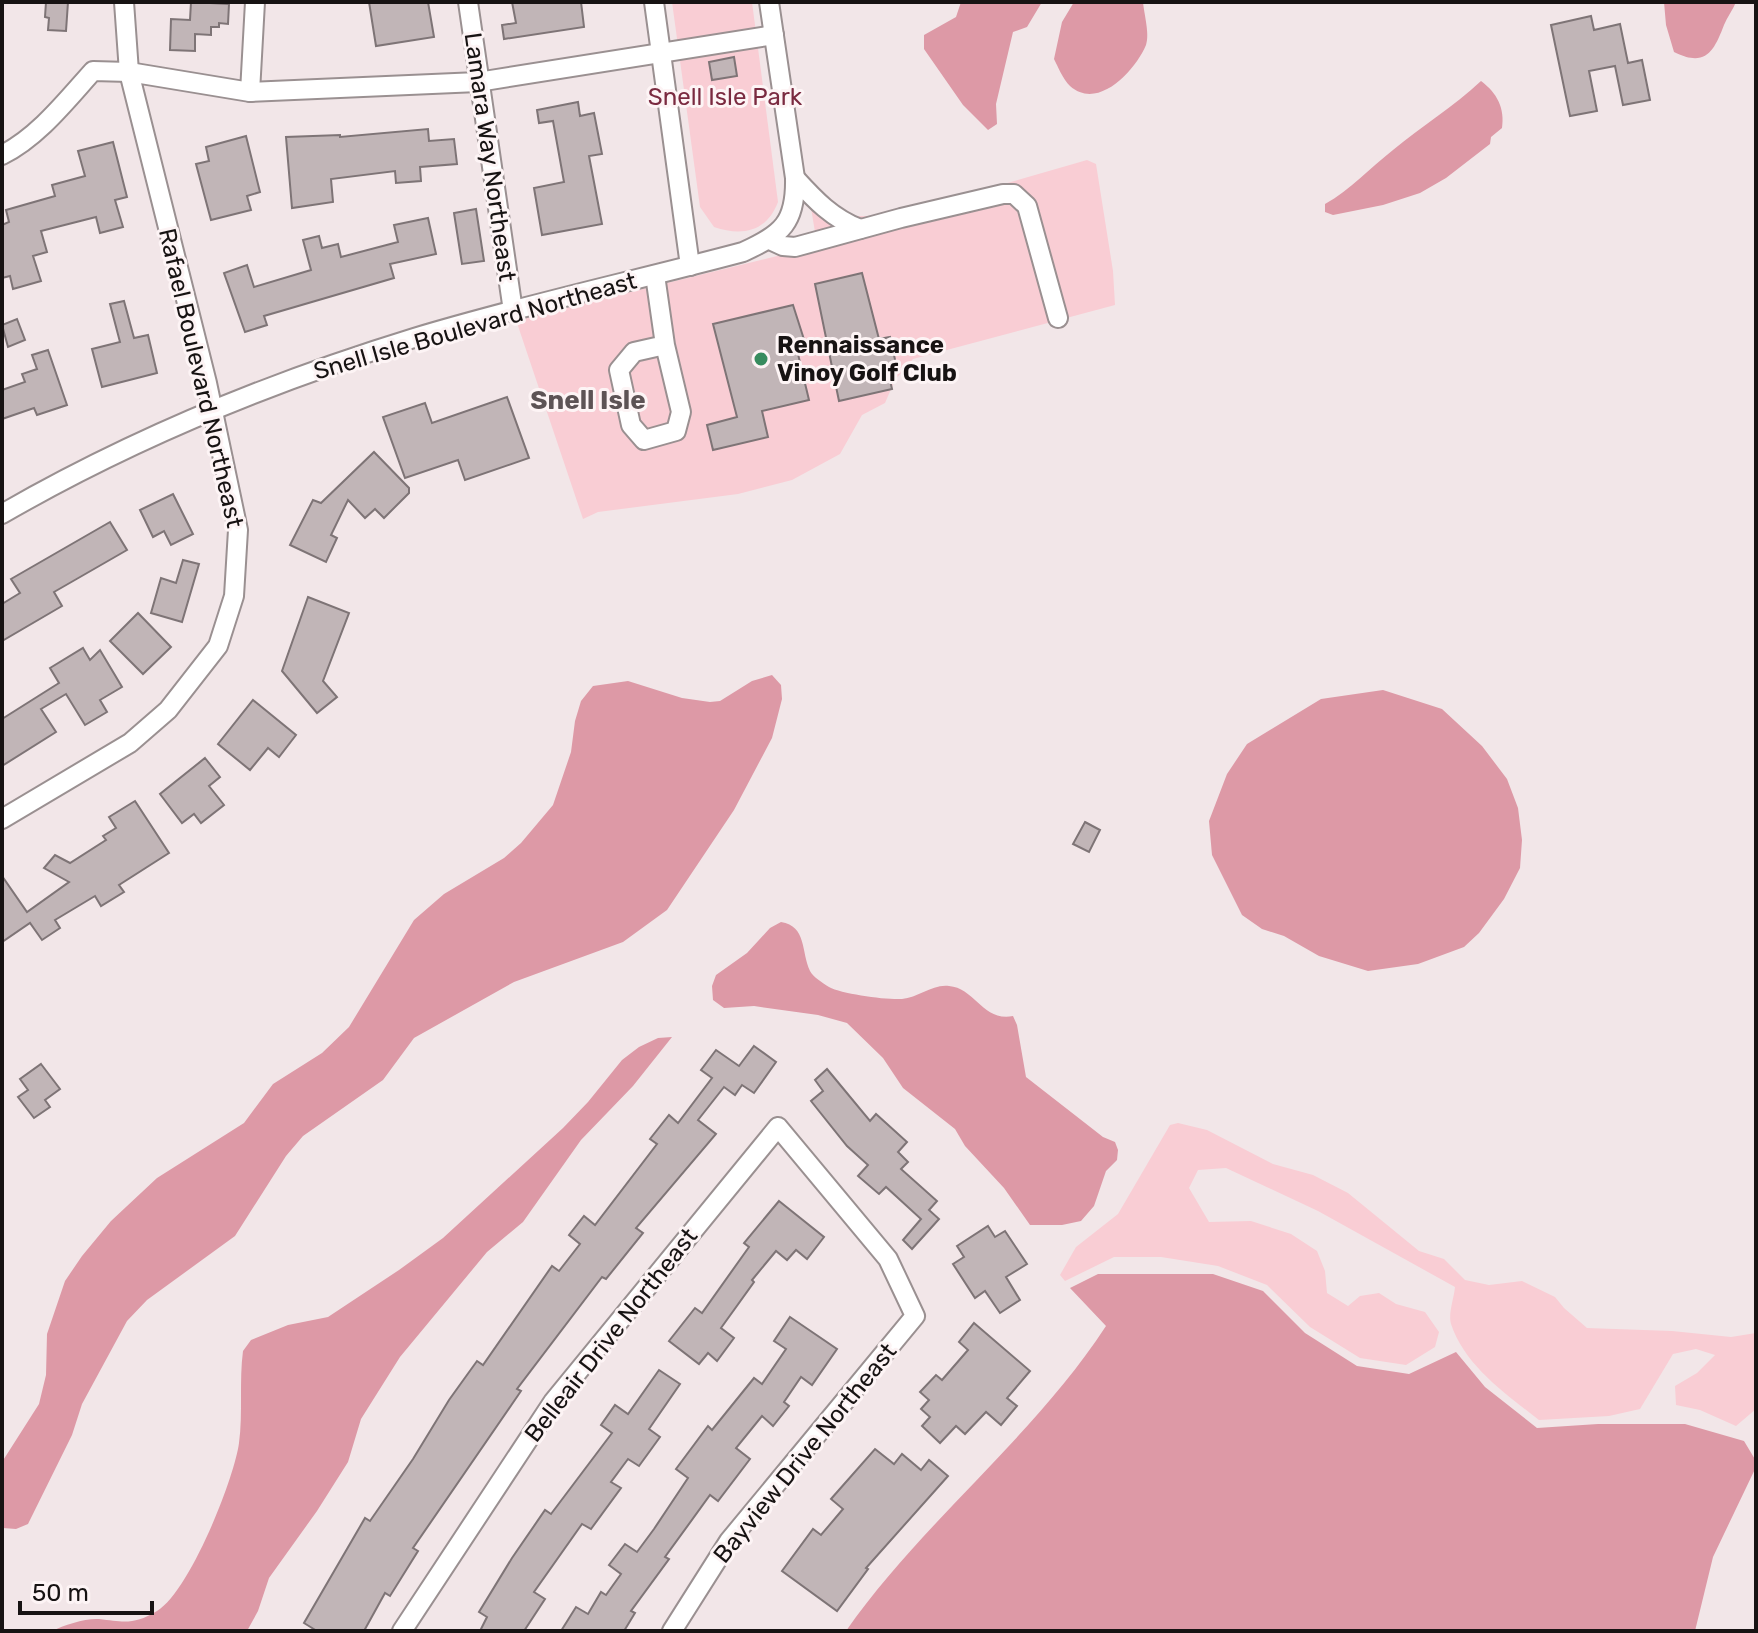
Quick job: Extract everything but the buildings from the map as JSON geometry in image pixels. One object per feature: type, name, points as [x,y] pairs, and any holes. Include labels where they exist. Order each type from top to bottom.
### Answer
[{"type":"street","name":"Rafael Boulevard Northeast","points":[[2,819],[130,743],[168,710],[218,646],[234,596],[238,530],[207,383],[129,72],[124,2]]},
{"type":"street","points":[[250,92],[255,2]]},
{"type":"street","name":"Lamara Way Northeast","points":[[468,2],[513,311]]},
{"type":"street","points":[[654,2],[690,266]]},
{"type":"street","points":[[769,2],[795,178],[795,201],[791,214],[784,227],[770,240],[795,247],[1003,194],[1014,194],[1027,206],[1058,318]]},
{"type":"street","points":[[2,155],[13,150],[44,124],[93,71],[129,72],[250,92],[478,82],[774,35]]},
{"type":"street","points":[[795,178],[822,208],[860,229]]},
{"type":"street","name":"Snell Isle Boulevard Northeast","points":[[2,514],[129,448],[211,411],[329,366],[513,311],[743,252],[770,240]]},
{"type":"street","points":[[655,275],[665,345],[681,412],[676,431],[644,440],[631,425],[619,370],[634,352],[665,345]]},
{"type":"street","name":"Belleair Drive Northeast","points":[[402,1631],[553,1402],[778,1127],[888,1259],[915,1316]]},
{"type":"street","name":"Bayview Drive Northeast","points":[[672,1631],[729,1541],[915,1316]]},
{"type":"green space","name":"Snell Isle Park","points":[[672,2],[752,2],[778,202],[767,220],[753,229],[735,231],[714,227],[700,207]]},
{"type":"green space","points":[[1087,160],[1096,164],[1113,271],[1115,305],[913,359],[895,380],[885,403],[862,415],[840,454],[792,480],[738,494],[598,512],[583,519],[516,320],[810,248],[816,238],[811,208],[826,205],[844,216],[870,216],[945,201]]},
{"type":"green space","points":[[1178,1123],[1207,1130],[1273,1164],[1313,1175],[1348,1193],[1419,1251],[1444,1259],[1465,1280],[1489,1285],[1522,1281],[1555,1297],[1587,1328],[1731,1337],[1756,1333],[1756,1409],[1736,1426],[1700,1410],[1676,1405],[1675,1386],[1697,1373],[1715,1355],[1696,1349],[1673,1354],[1640,1409],[1609,1416],[1539,1420],[1488,1378],[1457,1339],[1450,1320],[1455,1287],[1318,1211],[1226,1168],[1198,1170],[1189,1188],[1209,1222],[1251,1221],[1291,1234],[1317,1251],[1325,1271],[1327,1293],[1348,1306],[1360,1296],[1379,1293],[1396,1304],[1425,1312],[1439,1332],[1435,1347],[1406,1365],[1360,1358],[1310,1327],[1267,1285],[1218,1266],[1161,1257],[1114,1257],[1065,1281],[1060,1275],[1076,1247],[1118,1214],[1170,1125]]},
{"type":"shaded area","points":[[961,2],[1042,2],[1027,27],[1013,32],[996,104],[997,124],[988,130],[963,105],[924,49],[924,35],[956,17]]},
{"type":"shaded area","points":[[1074,2],[1143,2],[1147,40],[1141,55],[1114,85],[1092,94],[1070,86],[1054,59],[1062,22]]},
{"type":"shaded area","points":[[1664,2],[1736,2],[1712,49],[1694,58],[1674,52],[1666,25]]},
{"type":"shaded area","points":[[1481,81],[1495,96],[1502,114],[1502,128],[1491,137],[1490,144],[1446,178],[1420,193],[1383,205],[1333,215],[1325,212],[1325,204]]},
{"type":"shaded area","points":[[772,675],[781,685],[782,699],[772,738],[734,810],[667,910],[623,942],[514,982],[414,1038],[383,1080],[303,1136],[286,1156],[235,1236],[147,1300],[127,1321],[82,1404],[72,1435],[28,1524],[16,1529],[3,1528],[2,1462],[39,1404],[46,1375],[47,1334],[65,1281],[82,1256],[111,1221],[157,1178],[244,1123],[273,1084],[322,1053],[349,1027],[414,920],[444,894],[504,858],[521,843],[553,805],[571,752],[581,701],[593,686],[628,681],[682,698],[710,702],[720,701],[752,681]]},
{"type":"shaded area","points":[[1383,690],[1442,709],[1482,746],[1507,779],[1518,808],[1522,840],[1520,868],[1504,899],[1479,933],[1464,947],[1418,964],[1368,971],[1319,956],[1284,936],[1262,929],[1242,915],[1212,855],[1209,821],[1227,774],[1247,744],[1321,699]]},
{"type":"shaded area","points":[[781,922],[789,924],[799,934],[811,973],[835,990],[902,999],[949,986],[966,992],[994,1014],[1013,1016],[1026,1077],[1103,1137],[1115,1142],[1118,1150],[1117,1160],[1106,1171],[1094,1206],[1081,1221],[1062,1225],[1030,1225],[1004,1188],[965,1146],[955,1129],[903,1088],[883,1058],[847,1023],[818,1015],[754,1006],[724,1008],[713,1000],[712,986],[716,975],[747,953],[770,928]]},
{"type":"shaded area","points":[[672,1037],[633,1086],[581,1140],[523,1222],[487,1252],[400,1357],[361,1419],[348,1462],[269,1578],[258,1611],[247,1631],[52,1631],[88,1620],[142,1619],[170,1600],[183,1582],[208,1534],[229,1482],[239,1443],[243,1351],[251,1340],[288,1325],[328,1317],[399,1270],[443,1238],[563,1128],[622,1060],[658,1038]]},
{"type":"shaded area","points":[[1098,1274],[1213,1274],[1263,1291],[1305,1333],[1357,1366],[1409,1374],[1456,1352],[1485,1387],[1537,1428],[1685,1424],[1744,1441],[1756,1461],[1756,1467],[1713,1557],[1695,1631],[846,1631],[909,1553],[1045,1405],[1106,1326],[1070,1288]]},
{"type":"place","name":"Rennaissance Vinoy Golf Club","points":[[761,359]]},
{"type":"district","name":"Snell Isle","points":[[588,400]]}]
